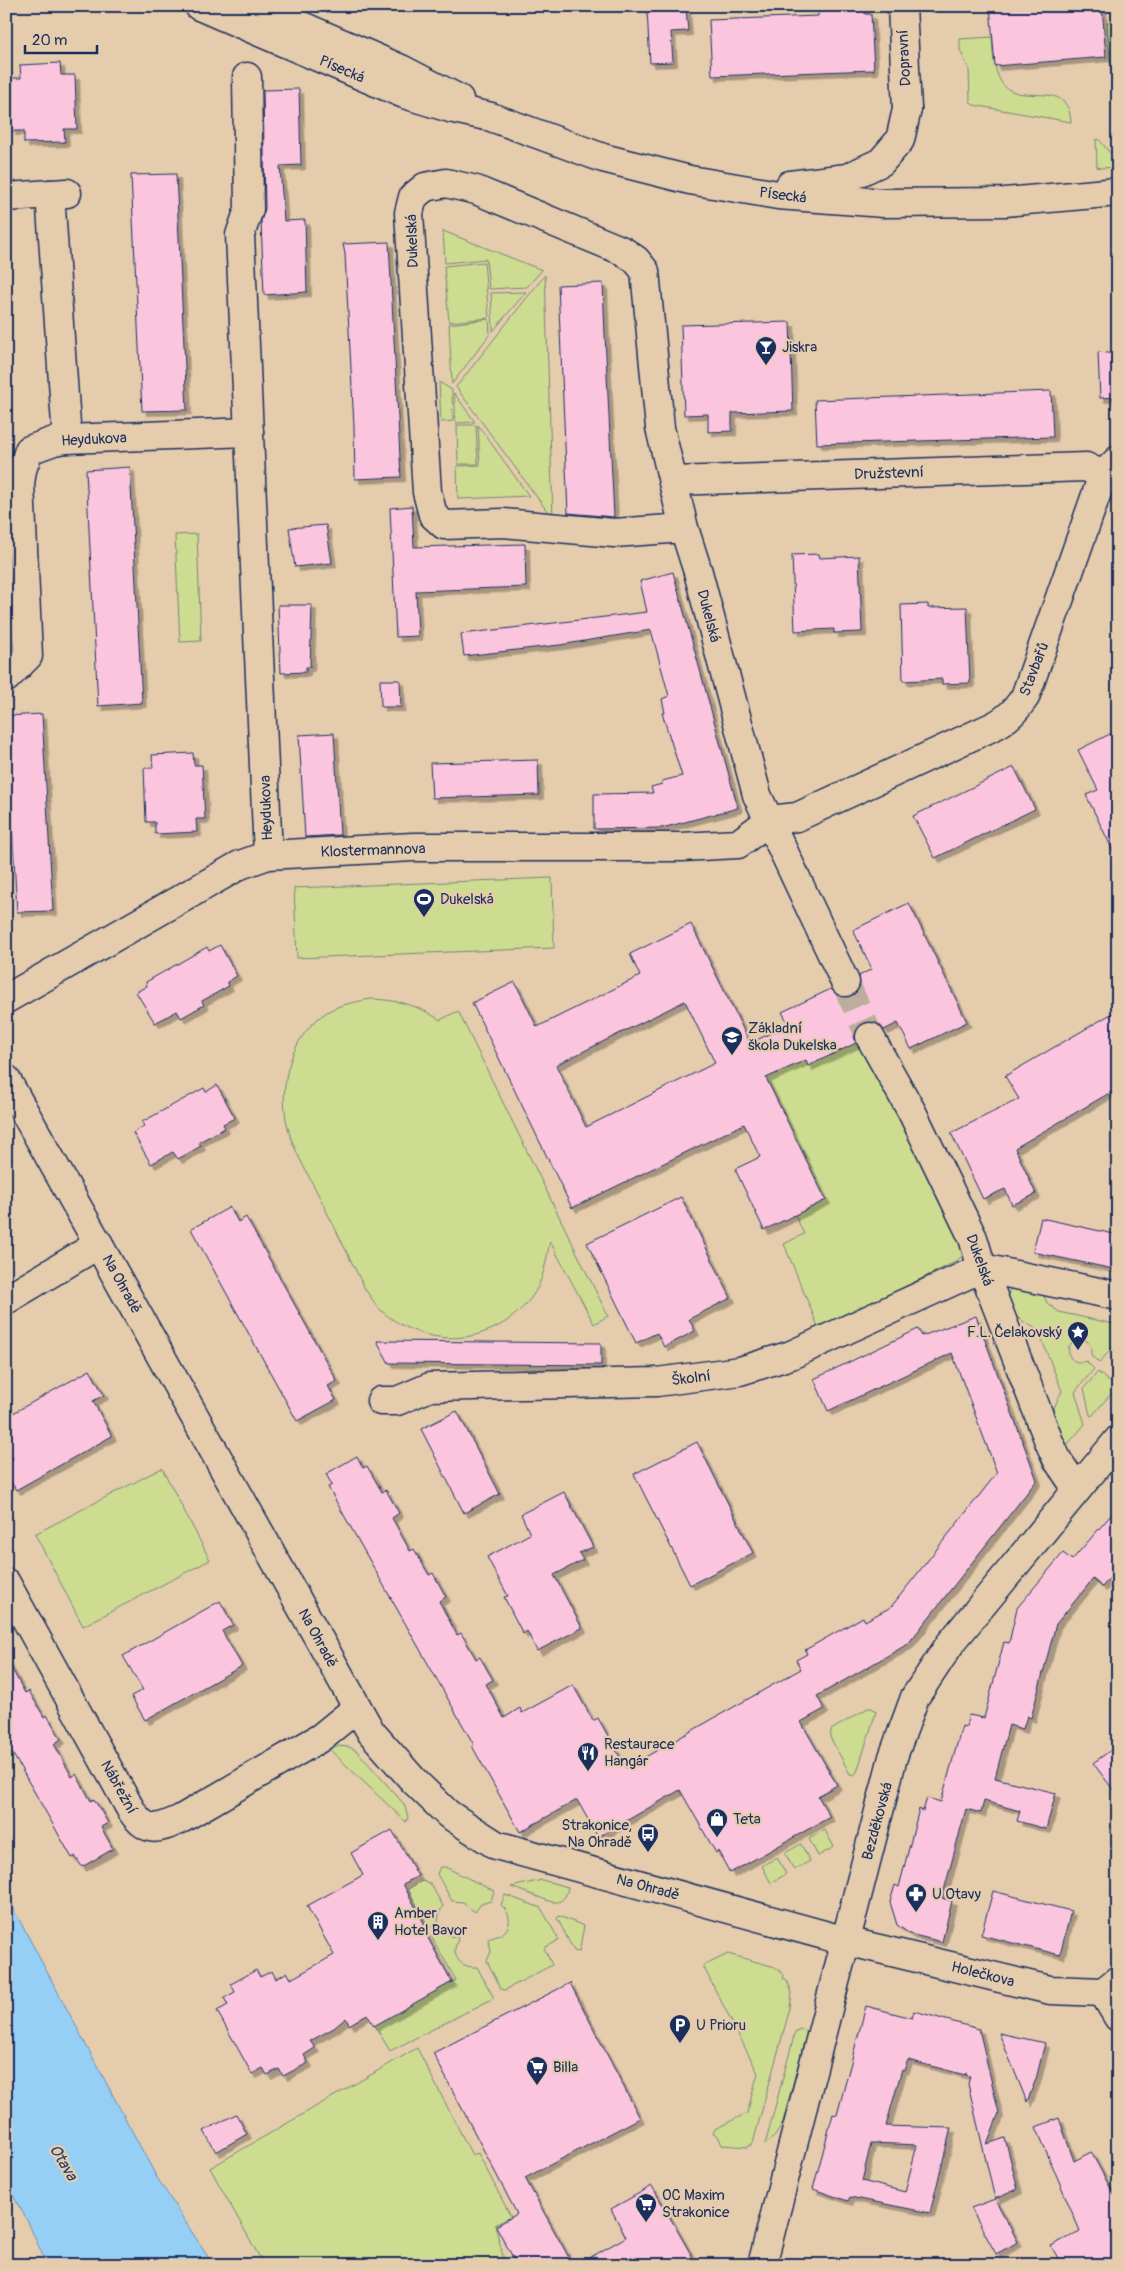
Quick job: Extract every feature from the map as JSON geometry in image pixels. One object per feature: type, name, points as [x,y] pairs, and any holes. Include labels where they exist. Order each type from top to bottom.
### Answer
[{"type":"street","name":"Písecká","points":[[199,6],[404,94],[450,108],[491,117]]},
{"type":"street","name":"Písecká","points":[[256,6],[400,69],[444,90],[491,117],[553,141],[651,172],[737,189],[826,200],[884,203],[995,202],[1118,192]]},
{"type":"street","name":"Dopravní","points":[[737,189],[848,178],[881,162],[900,140],[907,109],[902,6]]},
{"type":"street","name":"Heydukova","points":[[247,77],[249,209],[240,235],[268,855]]},
{"type":"street","name":"Dukelská","points":[[684,528],[614,533],[503,523],[444,525],[433,515],[427,492],[409,213],[413,197],[425,188],[446,183],[476,190],[623,250],[636,260],[645,271],[660,428],[684,528],[757,795],[845,982]]},
{"type":"street","points":[[6,196],[59,193],[67,439]]},
{"type":"street","name":"Heydukova","points":[[6,678],[28,656],[20,484],[22,470],[29,450],[54,440],[249,432]]},
{"type":"street","name":"Družstevní","points":[[672,481],[1086,467],[1110,468]]},
{"type":"street","name":"Stavbařů","points":[[770,820],[797,817],[994,726],[1017,709],[1028,689],[1110,468]]},
{"type":"street","name":"Klostermannova","points":[[6,999],[240,865],[268,855],[413,847],[681,847],[738,844],[770,820]]},
{"type":"street","name":"Dukelská","points":[[870,1037],[912,1112],[973,1238],[982,1268],[1050,1444],[1058,1461],[1077,1489]]},
{"type":"street","name":"Na Ohradě","points":[[6,1079],[100,1244],[371,1732],[420,1788],[448,1814],[496,1845],[846,1941]]},
{"type":"street","points":[[6,1300],[100,1244]]},
{"type":"street","points":[[982,1268],[1118,1296]]},
{"type":"street","name":"Školní","points":[[381,1401],[397,1401],[430,1387],[657,1382],[740,1371],[791,1355],[982,1268]]},
{"type":"street","name":"Bezděkovská","points":[[762,2265],[894,1757],[915,1697],[950,1644],[1118,1440]]},
{"type":"street","name":"Nábřežní","points":[[6,1583],[131,1810],[138,1820],[154,1829],[181,1819],[320,1738],[357,1708]]},
{"type":"street","name":"Holečkova","points":[[846,1941],[1050,1990],[1110,1986]]},
{"type":"street","points":[[1110,1986],[1118,2017]]},
{"type":"green space","points":[[1107,22],[1118,22],[1118,69],[1111,70]]},
{"type":"green space","points":[[992,37],[996,70],[1000,80],[1008,89],[1017,93],[1051,96],[1061,100],[1068,108],[1071,122],[973,105],[970,101],[969,69],[960,50],[960,39]]},
{"type":"green space","points":[[1099,139],[1109,152],[1118,158],[1118,167],[1097,167],[1096,140]]},
{"type":"green space","points":[[443,231],[542,270],[527,287],[489,289],[486,259],[445,263]]},
{"type":"green space","points":[[484,262],[489,318],[449,322],[444,266]]},
{"type":"green space","points":[[545,275],[553,519],[456,387]]},
{"type":"green space","points":[[526,292],[493,331],[491,293]]},
{"type":"green space","points":[[489,319],[490,334],[452,384],[449,324]]},
{"type":"green space","points":[[439,382],[452,390],[453,421],[441,422]]},
{"type":"green space","points":[[454,393],[475,422],[456,423]]},
{"type":"green space","points":[[457,425],[476,425],[478,464],[458,464]]},
{"type":"green space","points":[[478,425],[529,496],[458,499],[457,466],[480,465]]},
{"type":"green space","points":[[197,534],[201,641],[180,642],[175,535]]},
{"type":"green space","name":"Dukelská","points":[[552,878],[554,948],[297,958],[294,888]]},
{"type":"green space","points":[[371,999],[407,1004],[440,1020],[458,1011],[608,1316],[594,1324],[550,1241],[542,1278],[531,1298],[516,1314],[499,1326],[481,1333],[461,1337],[441,1337],[421,1333],[402,1325],[376,1305],[365,1289],[295,1149],[287,1124],[284,1093],[286,1077],[296,1047],[315,1022],[327,1012],[337,1007]]},
{"type":"green space","points":[[866,1038],[968,1244],[965,1254],[955,1262],[819,1329],[784,1244],[804,1234],[795,1215],[826,1200],[766,1078],[806,1060],[809,1065]]},
{"type":"green space","points":[[1012,1287],[1043,1294],[1047,1303],[1059,1312],[1118,1325],[1118,1341],[1099,1363],[1091,1355],[1091,1346],[1086,1340],[1076,1339],[1069,1346],[1069,1354],[1072,1360],[1078,1362],[1086,1361],[1094,1369],[1075,1392],[1085,1424],[1068,1444],[1060,1438],[1052,1426],[1054,1407],[1062,1391],[1038,1330],[1013,1315],[1006,1297]]},
{"type":"green space","points":[[1098,1372],[1116,1388],[1092,1416],[1090,1415],[1084,1388]]},
{"type":"green space","points":[[162,1468],[210,1560],[83,1626],[35,1534]]},
{"type":"green space","points":[[868,1708],[872,1708],[876,1712],[857,1772],[854,1775],[850,1774],[830,1737],[831,1730]]},
{"type":"green space","points":[[337,1746],[349,1747],[357,1751],[404,1804],[408,1817],[406,1822],[328,1748]]},
{"type":"green space","points":[[825,1830],[834,1847],[818,1856],[809,1839]]},
{"type":"green space","points":[[801,1844],[810,1861],[794,1870],[785,1853]]},
{"type":"green space","points":[[777,1857],[786,1874],[771,1883],[762,1866]]},
{"type":"green space","points":[[440,1867],[445,1867],[494,1891],[491,1901],[481,1904],[475,1912],[463,1902],[452,1901],[437,1874]]},
{"type":"green space","points":[[542,1880],[568,1887],[563,1899],[552,1902],[511,1887]]},
{"type":"green space","points":[[422,1881],[430,1883],[443,1906],[439,1913],[438,1923],[429,1928],[408,1889]]},
{"type":"green space","points":[[505,1895],[541,1908],[559,1940],[544,1948],[552,1965],[505,1990],[501,1989],[487,1961],[491,1951],[488,1939],[501,1934],[508,1926],[507,1911],[501,1905]]},
{"type":"green space","points":[[559,1916],[584,1926],[579,1952],[574,1951],[557,1918]]},
{"type":"green space","points":[[442,1930],[450,1936],[458,1937],[455,1948],[456,1957],[465,1965],[477,1967],[494,1998],[390,2051],[374,2024],[456,1980],[431,1936]]},
{"type":"green space","points":[[728,1954],[775,1967],[784,1975],[783,1978],[787,1980],[792,1993],[790,2008],[753,2143],[748,2147],[722,2145],[718,2136],[713,2134],[715,2129],[747,2113],[758,2073],[703,1966]]},
{"type":"green space","points":[[800,2029],[807,2031],[782,2125],[775,2136],[765,2145],[795,2032]]},
{"type":"green space","points":[[417,2048],[472,2155],[478,2153],[511,2217],[495,2225],[504,2260],[495,2265],[264,2265],[210,2168]]},
{"type":"water","name":"Otava","points":[[6,1895],[156,2176],[213,2265],[47,2265],[28,2222],[6,2183]]},
{"type":"building","points":[[818,6],[864,6],[865,14],[871,14],[874,70],[712,76],[709,20],[818,16]]},
{"type":"building","points":[[990,6],[1102,6],[1106,57],[995,66]]},
{"type":"building","points":[[686,8],[688,31],[671,32],[673,62],[650,63],[647,10]]},
{"type":"building","points":[[60,63],[61,75],[75,75],[77,129],[64,129],[65,142],[24,143],[24,131],[11,131],[9,78],[21,78],[20,65]]},
{"type":"building","points":[[299,89],[301,165],[280,166],[284,221],[305,220],[307,292],[264,295],[261,221],[265,209],[263,90]]},
{"type":"building","points":[[176,174],[187,410],[142,411],[131,175]]},
{"type":"building","points":[[389,242],[401,477],[355,479],[354,426],[343,244]]},
{"type":"building","points":[[603,283],[614,517],[568,513],[558,285]]},
{"type":"building","points":[[790,322],[793,411],[732,413],[732,431],[708,432],[708,414],[684,415],[681,325]]},
{"type":"building","points":[[1098,352],[1118,354],[1118,397],[1100,398]]},
{"type":"building","points":[[1051,391],[1053,437],[817,444],[815,400]]},
{"type":"building","points":[[130,467],[142,703],[98,706],[86,470]]},
{"type":"building","points":[[412,506],[414,547],[525,544],[526,587],[416,591],[418,636],[396,637],[390,508]]},
{"type":"building","points":[[326,525],[332,563],[295,567],[289,528]]},
{"type":"building","points":[[819,554],[820,558],[859,556],[862,632],[834,633],[834,629],[795,631],[792,555]]},
{"type":"building","points":[[673,572],[738,808],[662,828],[594,829],[594,794],[653,793],[651,787],[662,784],[662,781],[682,776],[662,713],[665,713],[662,699],[669,696],[651,630],[560,645],[464,656],[461,634],[647,612],[640,581]]},
{"type":"building","points":[[928,604],[928,608],[967,607],[970,683],[942,684],[942,679],[903,681],[901,605]]},
{"type":"building","points":[[278,605],[312,605],[310,667],[306,667],[306,672],[281,673]]},
{"type":"building","points":[[380,680],[400,680],[401,707],[381,707]]},
{"type":"building","points":[[42,714],[53,911],[17,912],[6,716]]},
{"type":"building","points":[[1118,730],[1118,861],[1086,795],[1098,790],[1078,750]]},
{"type":"building","points":[[334,733],[340,835],[305,837],[299,735]]},
{"type":"building","points":[[193,753],[194,765],[202,765],[205,819],[196,819],[197,832],[155,834],[155,822],[146,822],[144,768],[153,768],[152,755]]},
{"type":"building","points":[[538,760],[539,795],[432,798],[430,763]]},
{"type":"building","points":[[1014,767],[1035,809],[935,858],[913,816]]},
{"type":"building","points":[[909,903],[967,1022],[911,1049],[898,1023],[884,1030],[878,1023],[870,1021],[863,1023],[856,1029],[854,1036],[856,1043],[808,1066],[806,1060],[766,1078],[826,1200],[764,1230],[735,1169],[760,1157],[744,1124],[572,1208],[472,1003],[515,982],[537,1027],[640,976],[630,954],[691,924],[750,1043],[789,1025],[782,1012],[831,989],[837,995],[844,998],[858,991],[860,984],[859,976],[872,969],[853,930]],"holes":[[[685,1001],[715,1063],[586,1127],[556,1065]]]},
{"type":"building","points":[[220,945],[237,976],[227,982],[229,986],[202,1001],[204,1005],[181,1018],[177,1011],[155,1023],[136,992],[147,986],[146,982],[207,947],[209,951]]},
{"type":"building","points":[[1118,1010],[1118,1088],[1015,1148],[1036,1194],[1012,1205],[1005,1189],[983,1199],[951,1133],[1019,1099],[1005,1076]]},
{"type":"building","points":[[217,1085],[235,1118],[223,1124],[225,1128],[199,1142],[201,1146],[178,1159],[173,1152],[151,1164],[133,1133],[144,1126],[142,1122],[204,1088],[206,1092]]},
{"type":"building","points":[[681,1197],[731,1298],[689,1319],[695,1331],[664,1347],[657,1333],[636,1343],[587,1243]]},
{"type":"building","points":[[230,1207],[238,1222],[246,1217],[337,1381],[328,1386],[336,1400],[297,1421],[191,1229]]},
{"type":"building","points":[[1041,1218],[1118,1235],[1118,1270],[1033,1252]]},
{"type":"building","points":[[976,1316],[1037,1480],[908,1644],[817,1696],[824,1709],[801,1722],[837,1785],[818,1796],[830,1817],[730,1873],[718,1851],[716,1853],[680,1790],[598,1837],[577,1800],[520,1832],[472,1746],[474,1745],[328,1487],[332,1485],[326,1474],[357,1456],[363,1468],[367,1466],[382,1492],[386,1490],[399,1513],[392,1518],[410,1551],[414,1549],[429,1575],[433,1573],[446,1597],[439,1601],[457,1635],[461,1633],[476,1659],[480,1657],[493,1680],[486,1684],[504,1718],[520,1708],[522,1713],[573,1685],[593,1721],[598,1718],[626,1768],[801,1669],[796,1660],[807,1654],[805,1650],[863,1617],[865,1621],[891,1607],[997,1473],[952,1353],[828,1411],[814,1379],[918,1329],[922,1336]]},
{"type":"building","points":[[377,1341],[601,1343],[601,1365],[389,1363]]},
{"type":"building","points":[[90,1370],[104,1395],[93,1401],[112,1436],[16,1490],[6,1474],[6,1463],[13,1459],[6,1447],[6,1417]]},
{"type":"building","points":[[457,1411],[500,1494],[464,1513],[421,1429]]},
{"type":"building","points":[[697,1442],[753,1553],[690,1585],[634,1474]]},
{"type":"building","points":[[564,1492],[593,1547],[579,1553],[583,1560],[554,1575],[582,1628],[537,1651],[527,1631],[523,1634],[504,1597],[508,1596],[487,1557],[530,1534],[521,1514]]},
{"type":"building","points":[[1118,1507],[1118,1568],[1102,1587],[1093,1579],[1056,1624],[1031,1718],[1027,1716],[1023,1729],[1009,1725],[995,1778],[1056,1793],[1046,1829],[1017,1821],[1020,1811],[984,1801],[981,1813],[966,1809],[942,1898],[952,1901],[942,1942],[910,1934],[897,1925],[890,1902],[895,1885],[899,1887],[919,1809],[923,1811],[927,1798],[941,1802],[962,1726],[966,1727],[969,1715],[984,1718],[1004,1642],[1009,1643],[1017,1608],[1063,1553],[1072,1560]]},
{"type":"building","points":[[220,1601],[233,1625],[222,1631],[242,1666],[145,1720],[131,1696],[143,1690],[123,1656]]},
{"type":"building","points":[[6,1658],[25,1693],[29,1691],[44,1717],[47,1715],[61,1739],[54,1744],[72,1777],[76,1774],[91,1801],[94,1799],[108,1823],[101,1827],[113,1849],[82,1867],[75,1856],[72,1858],[6,1742]]},
{"type":"building","points":[[1118,1745],[1118,1796],[1093,1763]]},
{"type":"building","name":"Amber Hotel Bavor","points":[[392,1830],[418,1876],[403,1884],[425,1925],[422,1927],[452,1982],[374,2026],[367,2014],[349,2025],[346,2018],[334,2028],[310,2041],[315,2048],[304,2055],[308,2063],[283,2076],[279,2069],[267,2075],[263,2068],[252,2074],[217,2011],[228,2005],[224,1998],[235,1992],[231,1984],[256,1970],[260,1977],[272,1971],[276,1979],[287,1972],[291,1979],[334,1955],[307,1906],[363,1875],[351,1853]]},
{"type":"building","points":[[993,1891],[1071,1911],[1060,1955],[981,1935]]},
{"type":"building","name":"Billa","points":[[570,1983],[640,2118],[525,2178],[573,2265],[517,2265],[496,2226],[517,2214],[433,2053]]},
{"type":"building","points":[[866,2006],[912,2018],[914,2011],[979,2029],[999,2113],[987,2144],[1005,2138],[1018,2189],[995,2199],[968,2084],[970,2076],[966,2075],[966,2072],[965,2075],[908,2060],[904,2070],[902,2069],[886,2126],[951,2128],[930,2213],[850,2197],[848,2201],[813,2189],[833,2114],[837,2115]],"holes":[[[871,2143],[917,2145],[905,2192],[862,2181]]]},
{"type":"building","points":[[999,2033],[1045,2043],[1036,2079],[1027,2102]]},
{"type":"building","points":[[236,2114],[247,2134],[216,2152],[204,2131]]},
{"type":"building","points":[[1059,2118],[1074,2161],[1091,2152],[1118,2202],[1118,2265],[1062,2265],[1051,2246],[1080,2231],[1036,2127]]},
{"type":"building","name":"OC Maxim Strakonice","points":[[652,2186],[697,2265],[577,2265],[626,2237],[611,2209]]},
{"type":"building","points":[[995,2199],[1018,2242],[996,2254],[971,2208]]},
{"type":"tunnel","points":[[845,982],[870,1037]]},
{"type":"place","name":"Jiskra","points":[[766,366]]},
{"type":"place","name":"Dukelská","points":[[424,918]]},
{"type":"place","name":"Základní škola Dukelska","points":[[732,1056]]},
{"type":"place","name":"F.L. Čelakovský","points":[[1078,1351]]},
{"type":"place","name":"Restaurace Hangár","points":[[588,1772]]},
{"type":"place","name":"Teta","points":[[717,1838]]},
{"type":"place","name":"Strakonice, Na Ohradě","points":[[648,1853]]},
{"type":"place","name":"U Otavy","points":[[916,1913]]},
{"type":"place","name":"Amber Hotel Bavor","points":[[378,1941]]},
{"type":"place","name":"U Prioru","points":[[680,2044]]},
{"type":"place","name":"Billa","points":[[537,2086]]},
{"type":"place","name":"OC Maxim Strakonice","points":[[646,2223]]}]
